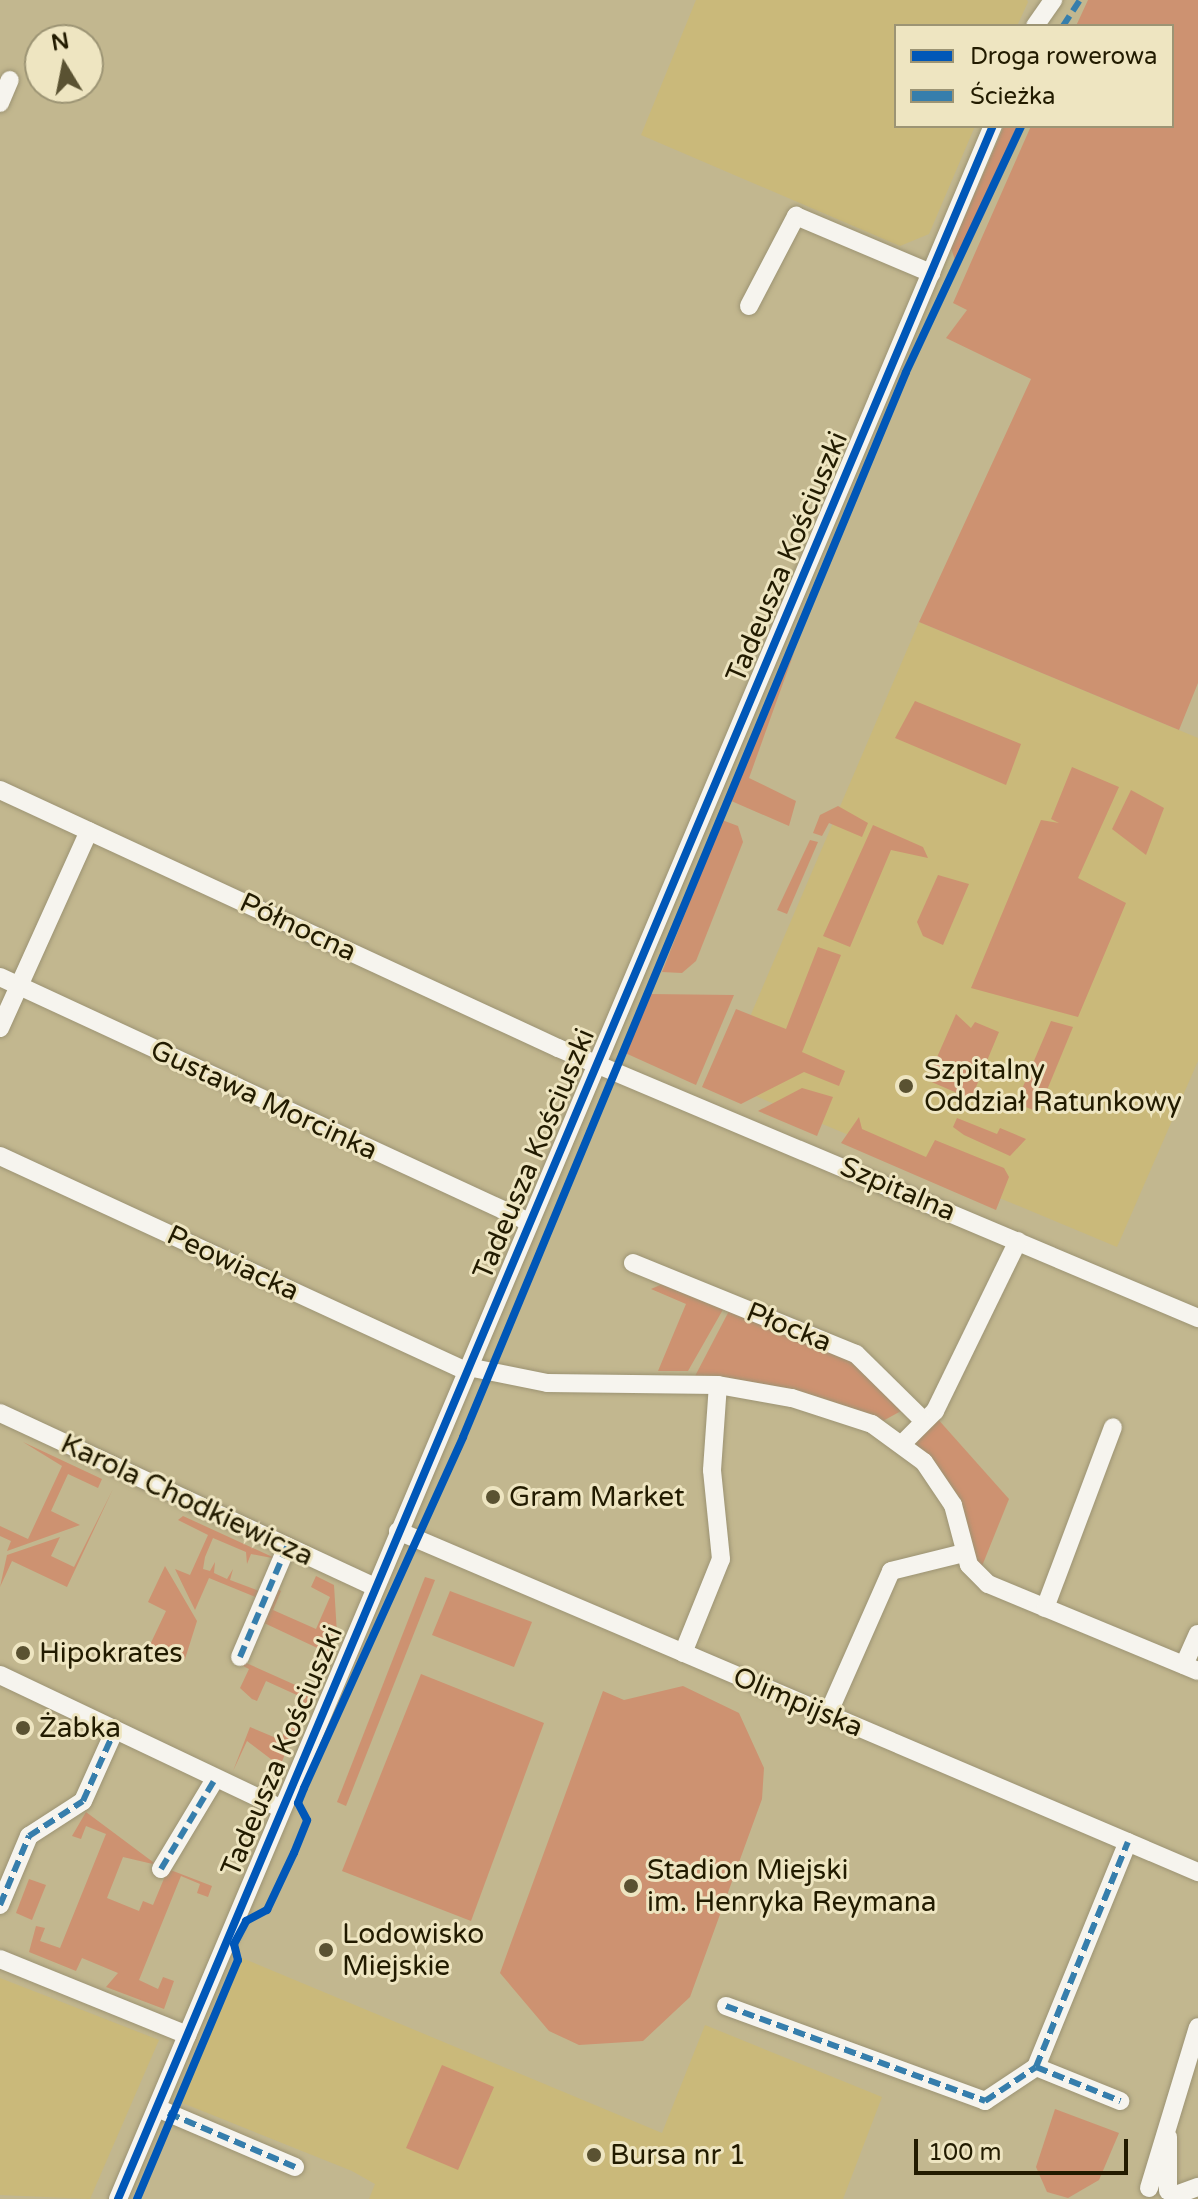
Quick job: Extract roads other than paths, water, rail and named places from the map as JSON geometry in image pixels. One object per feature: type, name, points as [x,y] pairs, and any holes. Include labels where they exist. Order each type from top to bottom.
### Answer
[{"type":"street","points":[[1036,24],[1038,0]]},
{"type":"street","points":[[1037,24],[1053,0]]},
{"type":"street","points":[[0,103],[10,80]]},
{"type":"street","name":"Tadeusza Kościuszki","points":[[118,2199],[992,128]]},
{"type":"street","points":[[749,306],[796,216],[931,273]]},
{"type":"street","name":"Północna","points":[[0,790],[597,1062]]},
{"type":"street","points":[[0,1028],[89,831]]},
{"type":"street","name":"Gustawa Morcinka","points":[[0,977],[529,1222]]},
{"type":"street","name":"Szpitalna","points":[[597,1062],[1198,1318]]},
{"type":"street","name":"Peowiacka","points":[[0,1156],[467,1369],[547,1383],[718,1385],[805,1401],[904,1442]]},
{"type":"street","points":[[1018,1241],[975,1343],[924,1421],[904,1442],[953,1505],[964,1553],[988,1584],[1191,1668],[1198,1634]]},
{"type":"street","name":"Płocka","points":[[633,1263],[856,1354],[924,1421]]},
{"type":"street","points":[[683,1653],[721,1559],[712,1470],[718,1385]]},
{"type":"street","name":"Karola Chodkiewicza","points":[[0,1413],[375,1587]]},
{"type":"street","points":[[1045,1608],[1113,1427]]},
{"type":"street","name":"Olimpijska","points":[[398,1531],[1198,1872]]},
{"type":"street","points":[[240,1657],[287,1547]]},
{"type":"street","points":[[828,1714],[891,1571],[964,1553]]},
{"type":"street","points":[[0,1675],[114,1732],[282,1809]]},
{"type":"street","points":[[0,1905],[29,1836],[83,1801],[114,1732]]},
{"type":"street","points":[[161,1869],[215,1779]]},
{"type":"street","points":[[726,2006],[985,2101],[1036,2067],[1128,1842]]},
{"type":"street","points":[[0,1959],[187,2035]]},
{"type":"street","points":[[1198,2027],[1168,2134],[1141,2194],[1172,2195],[1198,2187]]},
{"type":"street","points":[[1036,2067],[1120,2101]]},
{"type":"street","points":[[157,2108],[295,2167]]},
{"type":"street","points":[[1168,2134],[1172,2195]]},
{"type":"place","name":"Szpitalny Oddział Ratunkowy","points":[[906,1086]]},
{"type":"place","name":"Gram Market","points":[[493,1497]]},
{"type":"place","name":"Hipokrates","points":[[23,1653]]},
{"type":"place","name":"Żabka","points":[[23,1728]]},
{"type":"place","name":"Stadion Miejski im. Henryka Reymana","points":[[631,1886]]},
{"type":"place","name":"Lodowisko Miejskie","points":[[326,1950]]},
{"type":"place","name":"Bursa nr 1","points":[[594,2155]]}]
